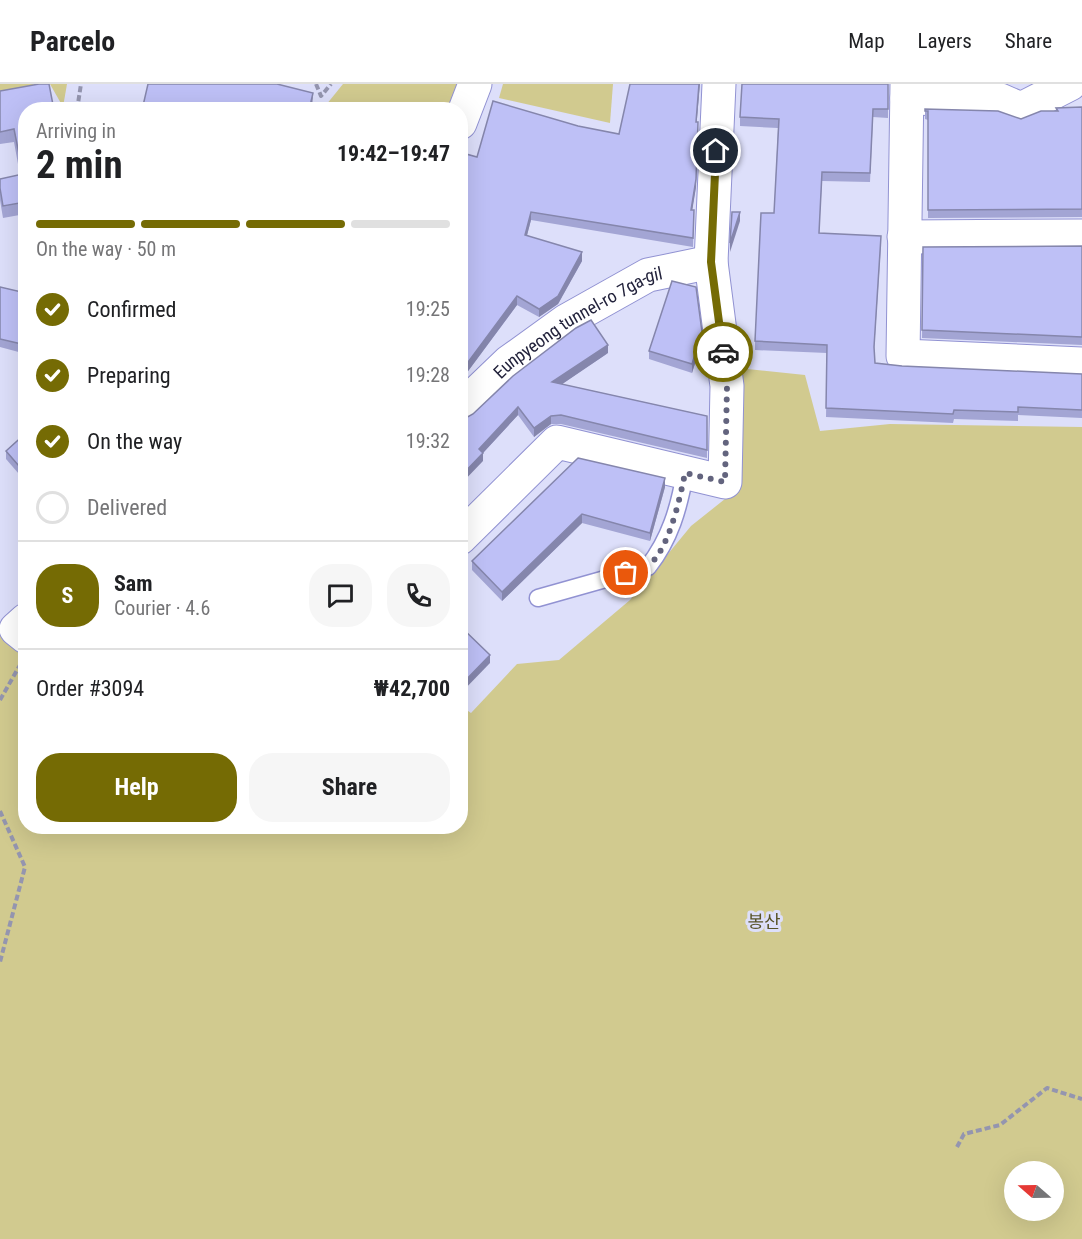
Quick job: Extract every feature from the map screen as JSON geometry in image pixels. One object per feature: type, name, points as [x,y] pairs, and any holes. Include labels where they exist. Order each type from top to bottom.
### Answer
[{"type":"street","points":[[468,102],[475,84]]},
{"type":"street","points":[[468,530],[557,442],[725,482],[727,386],[711,262],[718,84]]},
{"type":"street","points":[[1070,84],[1021,109],[999,92],[907,91],[903,356],[1082,364]]},
{"type":"street","points":[[904,237],[1082,236]]},
{"type":"street","name":"Eunpyeong tunnel-ro 7ga-gil","points":[[468,401],[509,362],[566,321],[648,275],[711,262]]},
{"type":"lane","points":[[538,598],[648,567],[659,552],[679,507],[685,473]]},
{"type":"path","points":[[78,102],[81,84]]},
{"type":"path","points":[[316,84],[321,96],[331,84]]},
{"type":"path","points":[[0,700],[18,667]]},
{"type":"path","points":[[0,811],[25,867],[0,962]]},
{"type":"path","points":[[957,1147],[964,1134],[1000,1125],[1047,1088],[1082,1099]]},
{"type":"green space","points":[[0,84],[37,84],[0,92]]},
{"type":"green space","points":[[50,84],[67,84],[64,102],[60,102]]},
{"type":"green space","points":[[343,84],[466,84],[459,102],[328,102]]},
{"type":"green space","points":[[503,84],[613,84],[610,123],[499,98]]},
{"type":"green space","name":"봉산","points":[[738,368],[805,375],[820,431],[890,424],[1082,427],[1082,1239],[0,1239],[0,629],[5,628],[18,640],[18,834],[468,834],[468,711],[471,713],[517,664],[559,660],[630,600],[691,526],[740,487]]},
{"type":"building","points":[[49,84],[52,102],[18,102],[18,149],[14,129],[0,132],[0,91]]},
{"type":"building","points":[[148,84],[277,84],[313,93],[311,102],[144,102]]},
{"type":"building","points":[[630,84],[699,84],[696,179],[691,210],[694,210],[693,238],[531,212],[525,235],[582,252],[558,296],[539,309],[517,296],[468,362],[468,155],[477,157],[493,101],[578,126],[619,134]]},
{"type":"building","points":[[742,84],[888,84],[888,109],[873,109],[870,173],[822,172],[819,233],[881,236],[875,363],[1082,374],[1082,410],[1018,407],[1018,412],[954,410],[953,414],[826,408],[827,345],[755,341],[761,213],[774,213],[779,119],[740,117]]},
{"type":"building","points":[[1082,107],[1082,209],[928,210],[928,111],[925,109],[998,111],[1021,119],[1041,111],[1058,111],[1056,108]]},
{"type":"building","points":[[18,175],[18,203],[3,206],[0,179]]},
{"type":"building","points":[[732,212],[740,212],[730,243]]},
{"type":"building","points":[[1082,246],[1082,337],[922,330],[923,247]]},
{"type":"building","points":[[672,281],[696,287],[702,332],[692,364],[649,351]]},
{"type":"building","points":[[0,287],[18,291],[18,343],[0,339]]},
{"type":"building","points":[[591,320],[608,345],[552,382],[707,416],[707,450],[561,415],[551,416],[534,428],[518,407],[479,449],[483,453],[468,469],[468,417],[513,376],[576,328]]},
{"type":"building","points":[[18,440],[18,465],[6,451]]},
{"type":"building","points":[[578,458],[665,478],[650,533],[582,514],[502,592],[472,561]]},
{"type":"building","points":[[468,634],[490,655],[468,678]]},
{"type":"way so far","points":[[626,573],[648,567],[659,552],[679,507],[685,473],[725,482],[727,386],[723,352]]},
{"type":"route","points":[[716,151],[711,262],[723,352]]}]
